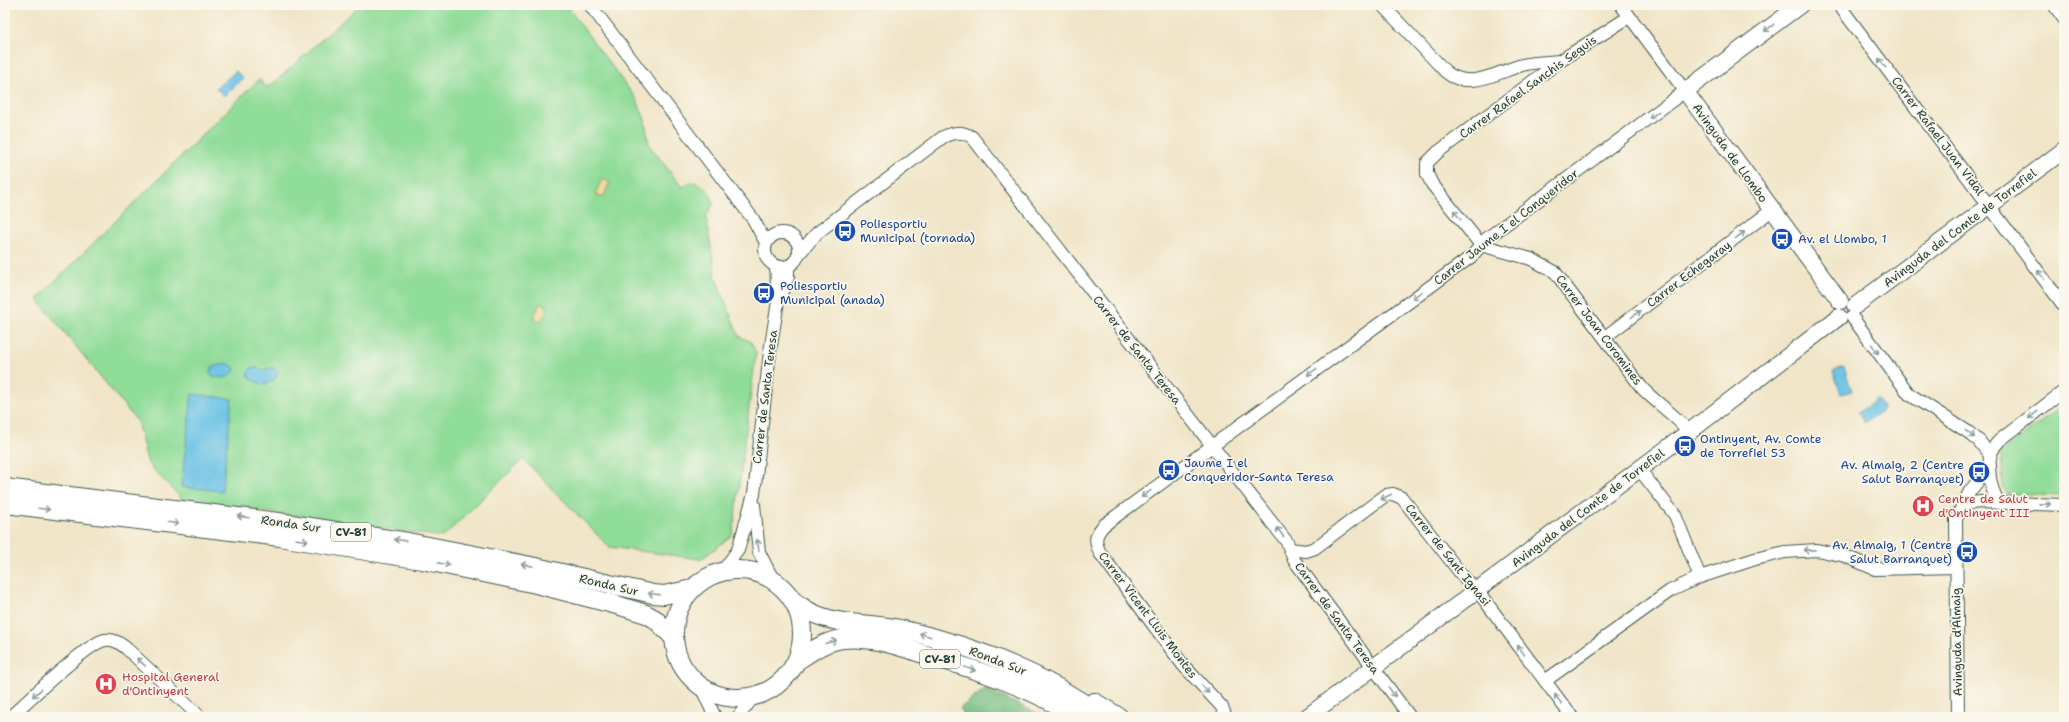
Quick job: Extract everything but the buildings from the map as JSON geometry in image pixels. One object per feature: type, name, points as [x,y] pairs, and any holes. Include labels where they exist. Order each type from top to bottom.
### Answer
[{"type":"main road","name":"Ronda Sur","points":[[5,488],[278,522],[401,540],[536,567],[653,594],[664,595],[692,589]]},
{"type":"main road","name":"Ronda Sur","points":[[5,504],[280,537],[422,560],[536,584],[617,605],[651,617],[674,638]]},
{"type":"main road","name":"CV-81","points":[[748,570],[773,580],[793,601],[801,620],[802,641],[797,660],[789,673],[780,683],[768,691],[754,696],[736,698],[724,696],[701,687],[690,677],[676,652],[674,638],[676,620],[680,609],[692,589],[706,578],[722,572],[748,570]]},
{"type":"main road","name":"Ronda Sur","points":[[793,601],[817,615],[896,628],[922,634],[1028,672],[1082,702],[1103,717]]},
{"type":"main road","name":"Ronda Sur","points":[[797,660],[823,644],[833,641],[852,639],[888,643],[1018,686],[1060,705],[1078,717]]},
{"type":"main road","points":[[1028,672],[1089,699],[1119,717]]},
{"type":"street","points":[[590,5],[753,219],[766,243]]},
{"type":"street","points":[[1382,5],[1442,68],[1456,79],[1474,80],[1523,65],[1560,61]]},
{"type":"street","name":"Avinguda de Llombo","points":[[1621,5],[1847,310]]},
{"type":"street","name":"Carrer Jaume I el Conqueridor","points":[[1212,447],[1472,256],[1491,236],[1800,5]]},
{"type":"street","name":"Carrer Rafael Juan Vidal","points":[[1839,5],[2064,306]]},
{"type":"street","points":[[2054,5],[2064,19]]},
{"type":"street","name":"Carrer Rafael Sanchis Seguis","points":[[1481,245],[1432,184],[1426,168],[1429,160],[1560,61],[1629,17]]},
{"type":"street","name":"Carrer de Santa Teresa","points":[[798,255],[817,233],[943,137],[952,133],[965,134],[976,142],[1212,447],[1235,473],[1288,542],[1294,560],[1410,717]]},
{"type":"street","name":"Avinguda del Comte de Torrefiel","points":[[1307,717],[1689,432],[1847,310],[2064,150]]},
{"type":"street","name":"Carrer Echegaray","points":[[1605,337],[1772,210]]},
{"type":"street","points":[[753,219],[778,234]]},
{"type":"street","name":"Carrer de Santa Teresa","points":[[792,237],[817,233]]},
{"type":"street","points":[[778,234],[787,234],[792,237],[798,245],[798,255],[796,260],[782,266],[768,260],[765,249],[766,243],[773,236],[778,234]]},
{"type":"street","name":"Carrer Joan Coromines","points":[[1481,245],[1531,259],[1549,267],[1560,278],[1642,388],[1653,400],[1681,421],[1689,432]]},
{"type":"street","name":"Carrer de Santa Teresa","points":[[722,572],[738,550],[754,494],[770,352],[778,301],[788,277],[782,266]]},
{"type":"street","points":[[1847,310],[1909,394],[1968,432],[1979,442],[1990,460],[1992,487],[1998,503]]},
{"type":"street","points":[[1964,504],[2000,440],[2064,391]]},
{"type":"street","name":"Carrer Vicent Lluis Montes","points":[[1212,447],[1104,525],[1096,533],[1095,543],[1100,553],[1183,665],[1228,715]]},
{"type":"street","points":[[1639,469],[1675,515],[1700,577]]},
{"type":"street","name":"Carrer de Santa Teresa","points":[[754,494],[759,552],[773,580]]},
{"type":"street","name":"Carrer de Sant Ignasi","points":[[1290,549],[1306,551],[1315,548],[1386,495],[1393,494],[1402,498],[1465,579],[1477,590],[1572,717]]},
{"type":"street","points":[[1964,504],[1980,502],[2064,505]]},
{"type":"street","name":"Avinguda d'Almaig","points":[[1958,717],[1956,519],[1964,504]]},
{"type":"street","points":[[1545,681],[1670,591],[1700,577],[1760,558],[1809,550],[1829,552],[1845,556],[1875,569],[1956,567]]},
{"type":"street","points":[[10,717],[87,650],[102,641],[112,640],[117,641],[127,649],[200,717]]},
{"type":"street","points":[[701,687],[715,717]]},
{"type":"street","points":[[738,717],[754,696]]},
{"type":"green space","points":[[360,5],[566,5],[637,100],[645,120],[649,145],[682,187],[693,182],[702,185],[708,190],[713,205],[706,216],[716,279],[739,336],[751,342],[756,353],[733,533],[729,538],[704,557],[700,559],[609,547],[523,459],[443,537],[183,500],[148,464],[137,421],[37,299],[259,79],[266,87],[275,82]]},
{"type":"green space","points":[[2064,405],[2064,496],[2008,494],[2003,489],[2001,452]]},
{"type":"green space","points":[[985,689],[1045,717],[966,717],[960,708]]},
{"type":"sand","points":[[602,179],[610,182],[603,198],[595,194]]},
{"type":"sand","points":[[540,303],[548,307],[541,322],[533,319]]},
{"type":"water","points":[[236,71],[243,78],[224,96],[216,88]]},
{"type":"water","points":[[227,363],[233,366],[235,370],[233,373],[228,377],[222,378],[212,376],[210,373],[212,367]]},
{"type":"water","points":[[255,367],[261,370],[274,368],[278,373],[276,378],[268,383],[258,383],[250,377],[248,373],[251,368]]},
{"type":"water","points":[[1844,367],[1852,391],[1841,394],[1833,371]]},
{"type":"water","points":[[192,394],[232,399],[222,491],[181,487]]},
{"type":"water","points":[[1877,399],[1884,409],[1865,423],[1858,413]]},
{"type":"place","name":"Poliesportiu Municipal (tornada)","points":[[845,231]]},
{"type":"place","name":"Av. el Llombo, 1","points":[[1782,239]]},
{"type":"place","name":"Poliesportiu Municipal (anada)","points":[[764,293]]},
{"type":"place","name":"Ontinyent, Av. Comte de Torrefiel 53","points":[[1685,446]]},
{"type":"place","name":"Jaume I el Conqueridor-Santa Teresa","points":[[1169,470]]},
{"type":"place","name":"Av. Almaig, 2 (Centre Salut Barranquet)","points":[[1979,472]]},
{"type":"place","name":"Centre de Salut d'Ontinyent III","points":[[1923,506]]},
{"type":"place","name":"Av. Almaig, 1 (Centre Salut Barranquet)","points":[[1967,552]]},
{"type":"place","name":"Hospital General d'Ontinyent","points":[[106,684]]}]
